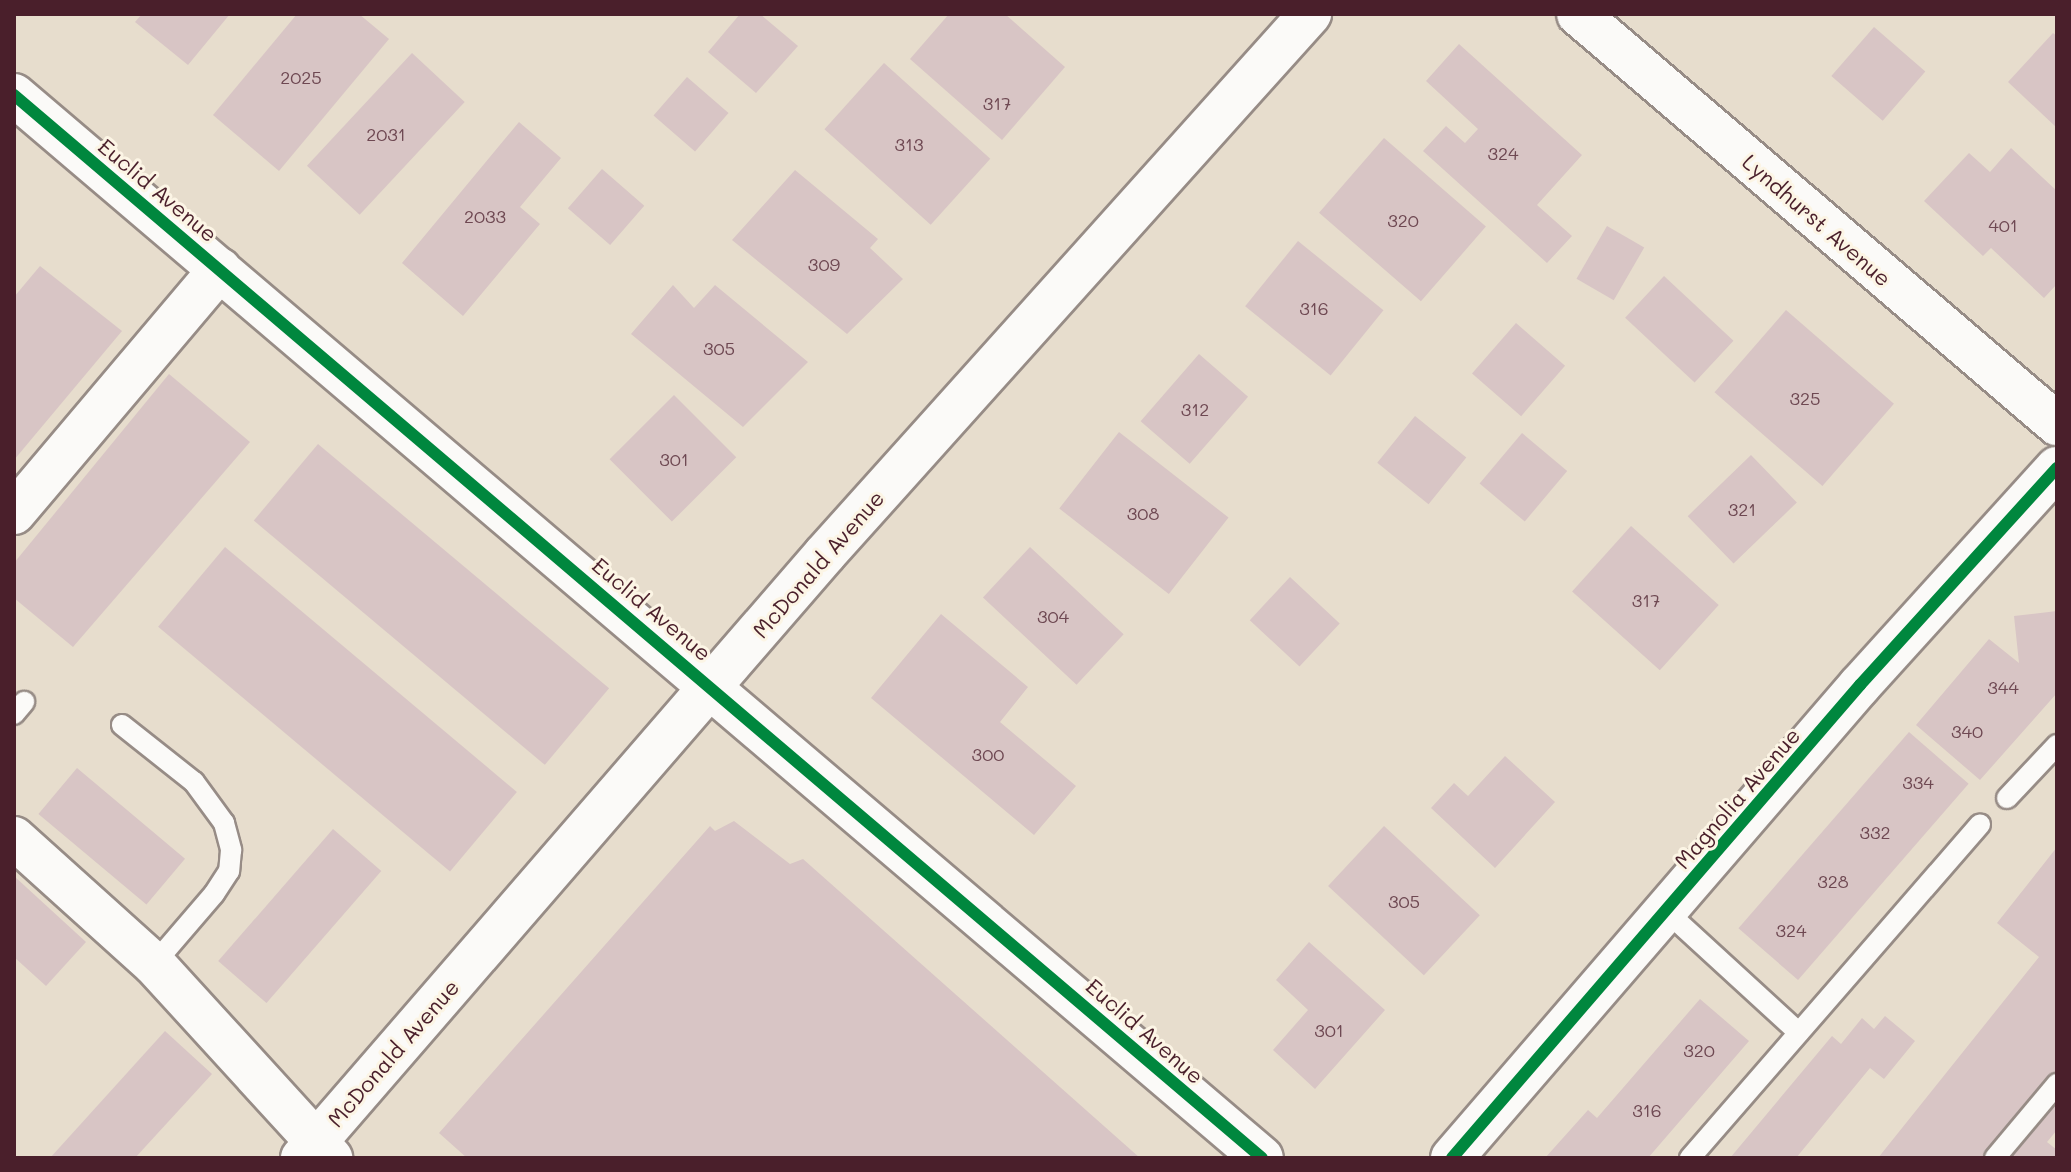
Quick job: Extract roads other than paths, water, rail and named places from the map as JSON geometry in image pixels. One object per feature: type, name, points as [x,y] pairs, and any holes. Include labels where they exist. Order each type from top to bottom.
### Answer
[{"type":"street","name":"McDonald Avenue","points":[[316,1153],[712,686],[1310,14]]},
{"type":"street","name":"Lyndhurst Avenue","points":[[1578,14],[2057,424]]},
{"type":"street","name":"Euclid Avenue","points":[[14,95],[712,686],[1262,1158]]},
{"type":"street","points":[[14,513],[220,269]]},
{"type":"street","name":"Magnolia Avenue","points":[[1452,1158],[2057,468]]},
{"type":"street","points":[[14,838],[154,964],[316,1153]]},
{"type":"lane","points":[[122,725],[194,782],[224,823],[231,850],[229,871],[214,894],[154,964]]},
{"type":"lane","points":[[2007,798],[2057,745]]},
{"type":"lane","points":[[1690,1158],[1980,824]]},
{"type":"lane","points":[[1666,911],[1799,1033]]},
{"type":"lane","points":[[1995,1158],[2057,1084]]}]
